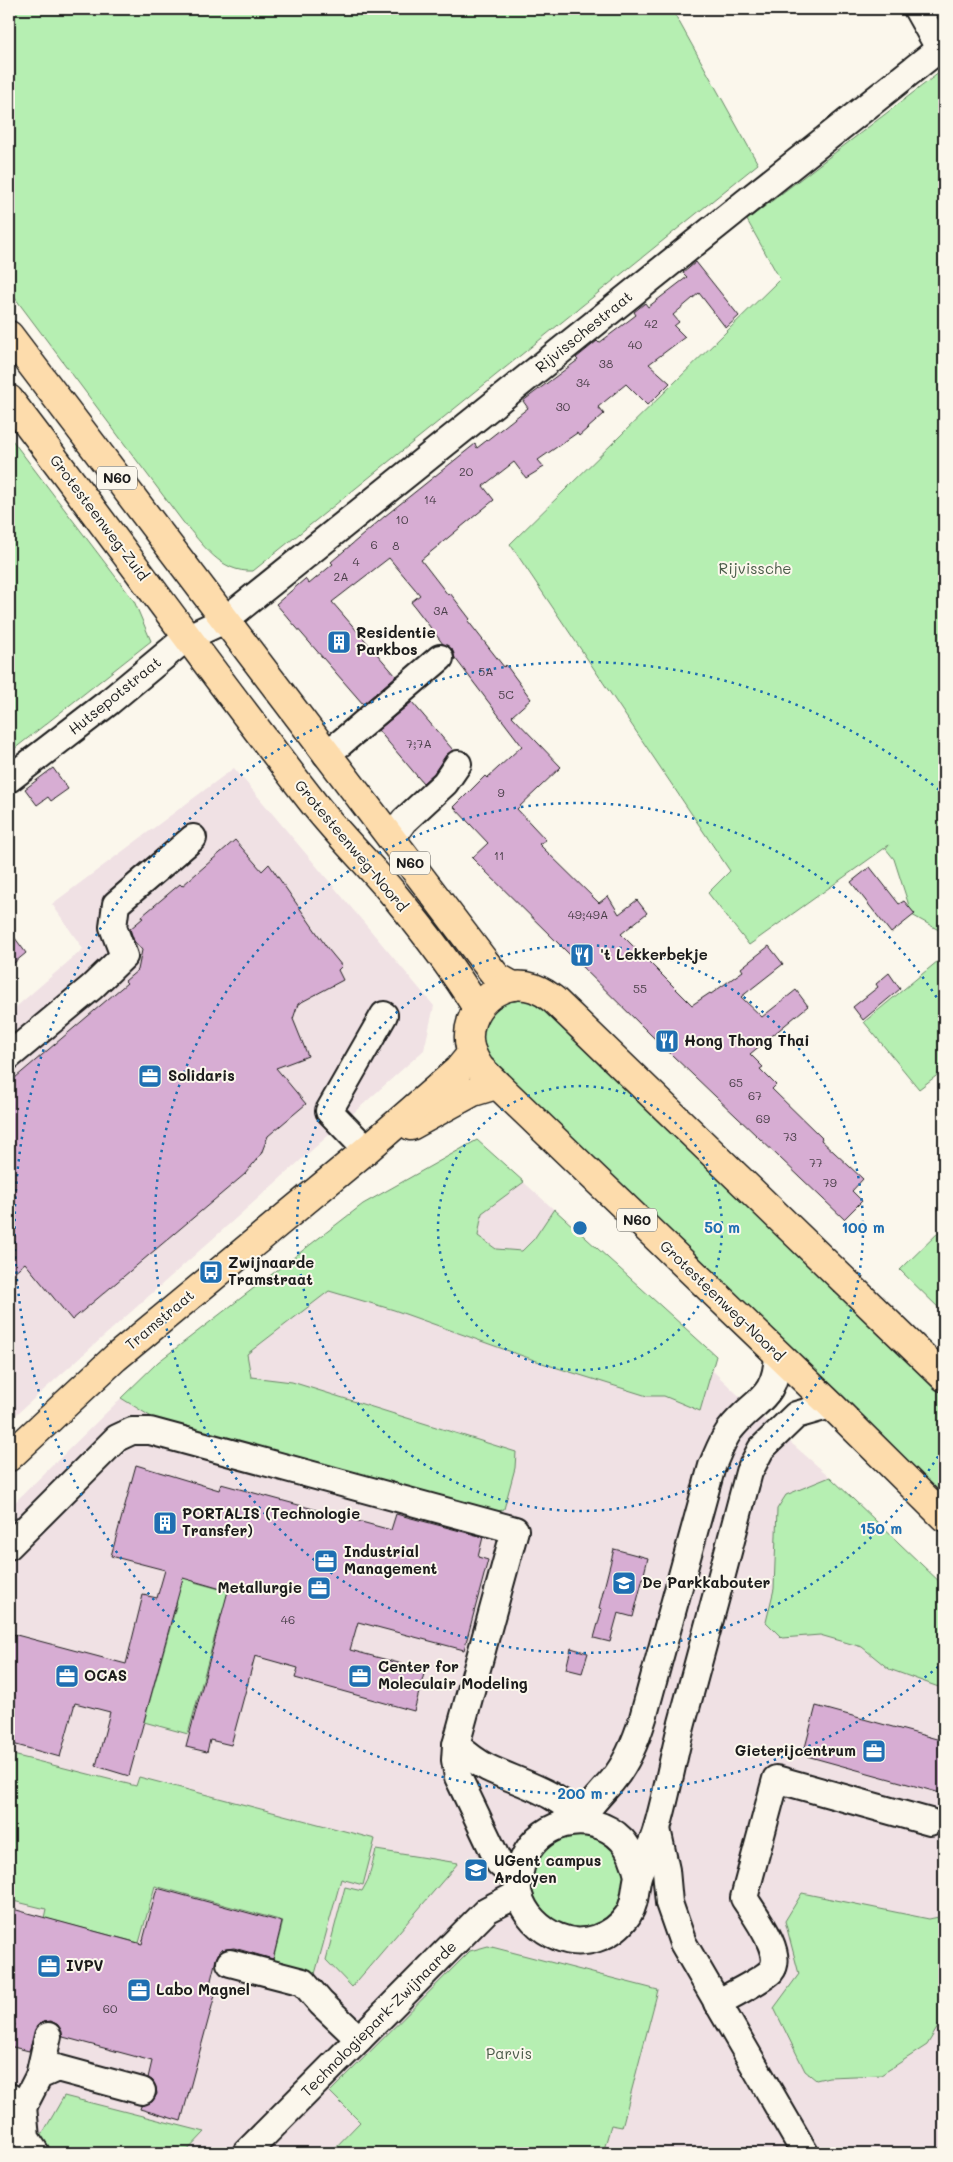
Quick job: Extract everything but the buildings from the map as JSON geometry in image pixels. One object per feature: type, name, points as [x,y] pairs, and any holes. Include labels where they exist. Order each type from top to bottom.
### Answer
[{"type":"main road","name":"N60","points":[[9,335],[391,839],[498,977],[512,986]]},
{"type":"main road","name":"Grotesteenweg-Zuid","points":[[9,399],[154,591],[186,638]]},
{"type":"main road","name":"Grotesteenweg-Noord","points":[[186,638],[334,830],[395,896],[460,981],[477,1008]]},
{"type":"main road","name":"Grotesteenweg-Noord","points":[[512,986],[496,991],[487,997],[472,1017],[469,1032],[472,1053],[480,1068],[831,1405],[944,1517]]},
{"type":"main road","points":[[512,986],[534,988],[545,993],[565,1010],[944,1377]]},
{"type":"main road","name":"Tramstraat","points":[[9,1457],[115,1358],[364,1152],[458,1070],[472,1053]]},
{"type":"main road","name":"Tramstraat","points":[[364,1152],[473,1092],[496,1085]]},
{"type":"street","points":[[917,9],[942,46]]},
{"type":"street","name":"Rijvisschestraat","points":[[225,620],[942,46]]},
{"type":"street","name":"Hutsepotstraat","points":[[9,779],[109,702],[186,638],[225,620]]},
{"type":"street","points":[[326,754],[440,658]]},
{"type":"street","points":[[391,839],[404,821],[445,784],[458,764]]},
{"type":"street","points":[[9,1056],[92,987],[124,956],[113,927],[116,904],[193,838]]},
{"type":"street","points":[[364,1152],[358,1141],[329,1111],[384,1015]]},
{"type":"street","points":[[518,1885],[523,1859],[532,1843],[546,1831],[562,1824],[613,1780],[633,1749],[712,1466],[729,1431],[770,1389],[777,1370],[778,1354]]},
{"type":"street","points":[[9,1546],[117,1438],[132,1431],[150,1431],[515,1530],[456,1746],[455,1760],[458,1777],[490,1847],[499,1863],[509,1872],[518,1885],[532,1919],[546,1932],[564,1940],[583,1941],[601,1937],[616,1928],[628,1914],[636,1897],[638,1876],[657,1829],[679,1734],[754,1460],[761,1449],[796,1415],[831,1405]]},
{"type":"street","points":[[675,1602],[683,1655]]},
{"type":"street","points":[[679,1734],[672,1694],[683,1655],[711,1618]]},
{"type":"street","points":[[639,1731],[672,1694]]},
{"type":"street","points":[[456,1746],[486,1767],[607,1829],[622,1841],[633,1857],[638,1876]]},
{"type":"street","points":[[717,2003],[770,1971],[776,1960],[773,1947],[744,1898],[776,1779],[930,1822]]},
{"type":"street","points":[[657,1829],[666,1870],[669,1903],[683,1943],[805,2153]]},
{"type":"street","name":"Technologiepark-Zwijnaarde","points":[[246,2153],[487,1910],[518,1885]]},
{"type":"street","points":[[230,1963],[303,1982],[321,2003],[359,2039]]},
{"type":"street","points":[[39,2076],[48,2036]]},
{"type":"street","points":[[36,2153],[26,2138],[16,2102],[39,2076],[57,2068],[142,2091]]},
{"type":"shaded area","points":[[234,768],[434,1006],[424,1050],[9,1421],[9,1013],[83,949],[52,904]]},
{"type":"shaded area","name":"UGent campus Ardoyen","points":[[477,1140],[716,1356],[713,1371],[758,1414],[830,1477],[944,1586],[944,2153],[9,2153],[9,1508],[158,1362],[363,1204]]},
{"type":"green space","points":[[9,9],[672,9],[758,164],[253,571],[241,570],[231,567],[213,555],[183,522],[9,290]]},
{"type":"green space","name":"Rijvissche","points":[[944,69],[944,933],[912,915],[894,859],[886,849],[889,845],[749,945],[708,893],[730,871],[510,544],[780,279],[747,220]]},
{"type":"green space","points":[[9,436],[134,601],[151,641],[9,753]]},
{"type":"green space","points":[[944,956],[944,1070],[919,1089],[864,1022]]},
{"type":"green space","points":[[517,998],[538,1003],[552,1013],[944,1393],[944,1500],[489,1058],[483,1037],[486,1021],[491,1014],[506,1002]]},
{"type":"green space","points":[[477,1140],[524,1182],[482,1213],[478,1236],[496,1249],[522,1251],[534,1239],[554,1209],[716,1356],[700,1411],[664,1396],[647,1396],[548,1365],[394,1310],[329,1291],[247,1354],[251,1377],[292,1382],[516,1452],[515,1468],[504,1509],[496,1513],[158,1421],[121,1398],[158,1362],[363,1204]]},
{"type":"green space","points":[[944,1227],[944,1313],[900,1270]]},
{"type":"green space","points":[[830,1477],[944,1586],[944,1689],[889,1669],[862,1647],[820,1635],[782,1638],[766,1622],[774,1589],[777,1509],[786,1495]]},
{"type":"green space","points":[[173,1573],[194,1579],[194,1582],[253,1598],[247,1620],[221,1614],[188,1734],[144,1722],[177,1603],[165,1600]]},
{"type":"green space","points":[[9,1754],[136,1786],[139,1777],[375,1839],[363,1885],[341,1879],[315,1974],[272,1964],[283,1921],[155,1886],[139,1943],[44,1918],[46,1909],[9,1900]]},
{"type":"green space","points":[[578,1834],[596,1838],[612,1848],[622,1864],[626,1882],[622,1900],[612,1916],[596,1926],[578,1930],[560,1926],[544,1916],[534,1900],[530,1882],[534,1864],[544,1848],[560,1838]]},
{"type":"green space","points":[[376,1850],[458,1863],[352,1987],[326,1960],[345,1887],[362,1891],[368,1880]]},
{"type":"green space","points":[[802,1893],[929,1919],[944,1916],[944,2017],[927,2045],[881,2075],[829,2077],[816,2080],[805,2071],[774,2008],[799,1974],[785,1921]]},
{"type":"green space","name":"Parvis","points":[[488,1946],[658,1990],[622,2127],[611,2125],[603,2153],[330,2153],[360,2122],[330,2092],[470,1951]]},
{"type":"green space","points":[[64,2096],[205,2132],[185,2153],[17,2153],[44,2131]]},
{"type":"place","name":"Residentie Parkbos","points":[[339,642]]},
{"type":"place","name":"'t Lekkerbekje","points":[[582,955]]},
{"type":"place","name":"Hong Thong Thai","points":[[667,1041]]},
{"type":"place","name":"Solidaris","points":[[150,1076]]},
{"type":"place","name":"Zwijnaarde Tramstraat","points":[[211,1272]]},
{"type":"place","name":"PORTALIS (Technologie Transfer)","points":[[165,1523]]},
{"type":"place","name":"Industrial Management","points":[[326,1561]]},
{"type":"place","name":"De Parkkabouter","points":[[624,1583]]},
{"type":"place","name":"Metallurgie","points":[[319,1588]]},
{"type":"place","name":"OCAS","points":[[67,1676]]},
{"type":"place","name":"Center for Moleculair Modeling","points":[[360,1676]]},
{"type":"place","name":"Gieterijcentrum","points":[[874,1751]]},
{"type":"place","name":"UGent campus Ardoyen","points":[[476,1870]]},
{"type":"place","name":"IVPV","points":[[49,1966]]},
{"type":"place","name":"Labo Magnel","points":[[139,1990]]}]
